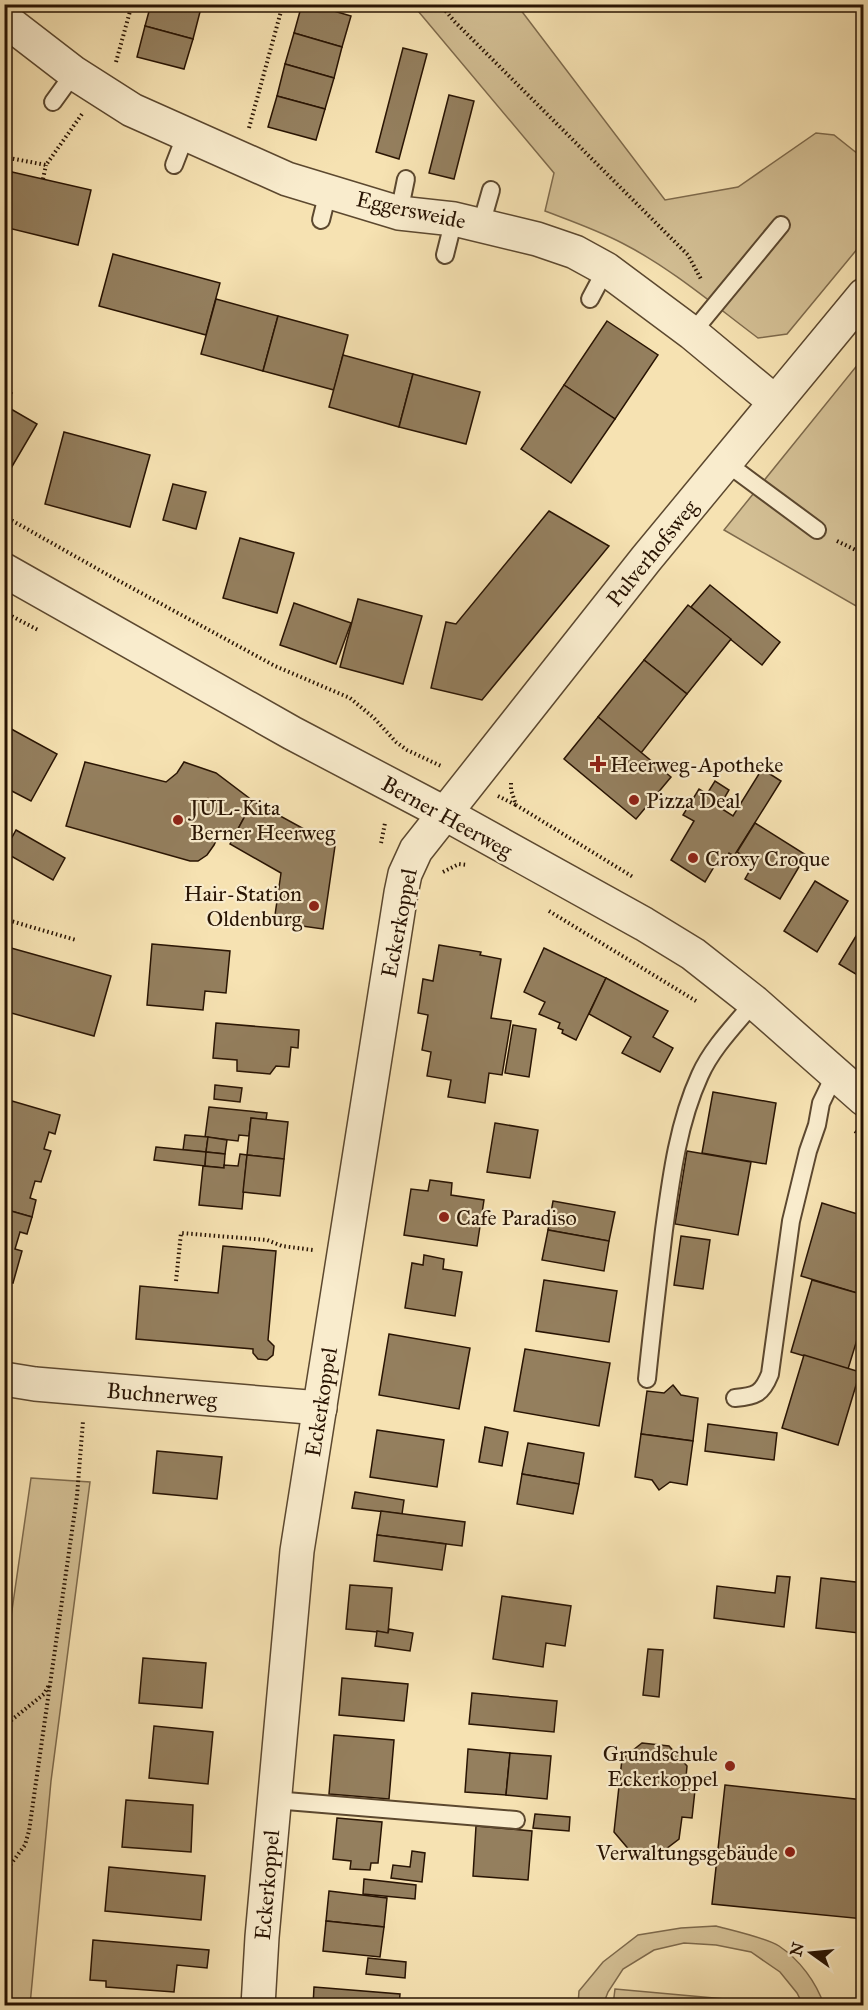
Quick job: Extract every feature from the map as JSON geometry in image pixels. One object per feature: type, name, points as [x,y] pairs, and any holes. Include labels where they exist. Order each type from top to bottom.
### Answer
[{"type":"street","name":"Eggersweide","points":[[4,19],[74,73],[132,110],[287,179],[324,206],[468,222],[537,239],[575,252],[702,322],[775,402]]},
{"type":"street","name":"Pulverhofsweg","points":[[444,813],[725,462],[864,295]]},
{"type":"street","name":"Berner Heerweg","points":[[4,570],[292,733],[444,813],[693,954],[754,1002],[828,1089],[864,1099]]},
{"type":"street","name":"Eckerkoppel","points":[[258,2006],[296,1561],[401,893],[405,874],[416,850],[444,813]]},
{"type":"street","name":"Buchnerweg","points":[[4,1378],[35,1384],[320,1408]]},
{"type":"lane","points":[[53,102],[74,73]]},
{"type":"lane","points":[[174,165],[186,134]]},
{"type":"lane","points":[[399,213],[405,178]]},
{"type":"lane","points":[[445,255],[491,190]]},
{"type":"lane","points":[[702,322],[781,225]]},
{"type":"lane","points":[[590,299],[606,269]]},
{"type":"lane","points":[[725,462],[817,530]]},
{"type":"lane","points":[[647,1379],[671,1178],[685,1117],[700,1073],[723,1038],[754,1002]]},
{"type":"lane","points":[[735,1398],[754,1396],[765,1387],[770,1374],[791,1221],[808,1150],[828,1089]]},
{"type":"lane","points":[[274,1800],[516,1820]]},
{"type":"path","points":[[114,69],[132,4]]},
{"type":"path","points":[[247,139],[283,4]]},
{"type":"path","points":[[440,4],[454,21],[688,255],[701,275],[702,322]]},
{"type":"path","points":[[43,179],[46,165],[86,108]]},
{"type":"path","points":[[4,157],[46,165]]},
{"type":"path","points":[[4,516],[275,666],[350,698],[374,718],[396,742],[407,750],[439,764]]},
{"type":"path","points":[[511,773],[511,790],[516,805],[641,882]]},
{"type":"path","points":[[437,878],[444,871],[459,864],[474,868]]},
{"type":"path","points":[[540,906],[716,1013],[733,1028]]},
{"type":"path","points":[[4,919],[76,940]]},
{"type":"path","points":[[828,1089],[864,1138]]},
{"type":"path","points":[[176,1281],[181,1233],[267,1240],[282,1246],[344,1254]]},
{"type":"path","points":[[5,1872],[25,1845],[29,1832],[77,1497],[84,1420]]},
{"type":"path","points":[[4,1726],[44,1694],[51,1682]]},
{"type":"shaded area","points":[[413,5],[517,5],[665,200],[738,187],[816,133],[834,135],[863,158],[863,242],[787,334],[758,338],[692,288],[640,253],[603,234],[545,211],[554,173]]},
{"type":"shaded area","points":[[863,358],[863,610],[724,530]]},
{"type":"shaded area","points":[[31,1478],[90,1482],[51,1781],[30,2005],[5,2005],[5,1633],[9,1631]]},
{"type":"shaded area","points":[[716,1926],[758,1937],[779,1946],[806,1972],[817,1988],[824,2005],[803,2005],[797,1993],[780,1972],[751,1952],[716,1945],[684,1943],[654,1950],[623,1969],[608,1992],[603,2005],[578,2005],[579,1991],[603,1962],[638,1935],[681,1928]]},
{"type":"shaded area","points":[[615,1989],[791,2005],[613,2005]]},
{"type":"building","points":[[151,4],[189,4],[201,8],[193,39],[145,26]]},
{"type":"building","points":[[302,4],[310,4],[351,16],[342,47],[294,33]]},
{"type":"building","points":[[145,26],[193,39],[184,69],[137,57]]},
{"type":"building","points":[[294,33],[342,47],[334,78],[285,64]]},
{"type":"building","points":[[403,48],[427,54],[399,159],[376,152]]},
{"type":"building","points":[[285,64],[334,78],[325,109],[277,96]]},
{"type":"building","points":[[449,95],[474,101],[454,179],[429,173]]},
{"type":"building","points":[[277,96],[325,109],[316,140],[268,127]]},
{"type":"building","points":[[4,170],[12,172],[4,205]]},
{"type":"building","points":[[12,172],[91,190],[78,245],[4,227],[4,205]]},
{"type":"building","points":[[113,254],[220,283],[206,335],[99,306]]},
{"type":"building","points":[[216,299],[278,316],[263,371],[201,354]]},
{"type":"building","points":[[278,316],[348,335],[334,390],[263,371]]},
{"type":"building","points":[[607,321],[658,355],[615,419],[564,385]]},
{"type":"building","points":[[343,355],[413,374],[399,427],[329,407]]},
{"type":"building","points":[[413,374],[480,392],[466,444],[399,427]]},
{"type":"building","points":[[564,385],[615,419],[571,483],[521,449]]},
{"type":"building","points":[[4,389],[12,393],[4,405]]},
{"type":"building","points":[[4,405],[37,424],[7,475],[4,474]]},
{"type":"building","points":[[64,432],[150,455],[130,527],[45,504]]},
{"type":"building","points":[[173,484],[206,492],[196,529],[163,520]]},
{"type":"building","points":[[549,511],[609,546],[482,700],[431,688],[446,622],[456,624]]},
{"type":"building","points":[[240,538],[294,553],[277,613],[223,598]]},
{"type":"building","points":[[710,585],[780,642],[762,665],[691,607]]},
{"type":"building","points":[[358,599],[422,616],[403,684],[340,667]]},
{"type":"building","points":[[294,603],[351,623],[336,664],[280,645]]},
{"type":"building","points":[[688,605],[731,639],[687,694],[644,660]]},
{"type":"building","points":[[644,660],[687,694],[641,753],[598,717]]},
{"type":"building","points":[[598,717],[671,777],[636,819],[564,759]]},
{"type":"building","points":[[4,725],[57,754],[31,801],[4,787]]},
{"type":"building","points":[[85,762],[166,782],[177,773],[184,762],[216,773],[253,801],[233,838],[220,832],[207,855],[198,861],[190,861],[66,826]]},
{"type":"building","points":[[762,769],[781,781],[734,856],[729,853],[721,866],[715,865],[705,882],[671,860],[694,821],[683,815],[699,789],[707,794],[715,781],[729,790],[719,807],[733,816]]},
{"type":"building","points":[[253,801],[335,846],[323,929],[274,922],[281,873],[230,844]]},
{"type":"building","points":[[755,823],[806,855],[780,899],[745,879],[754,863],[737,852]]},
{"type":"building","points":[[16,830],[65,858],[53,880],[4,852]]},
{"type":"building","points":[[815,881],[848,901],[817,952],[784,931]]},
{"type":"building","points":[[864,923],[864,979],[839,964]]},
{"type":"building","points":[[152,944],[230,951],[226,993],[205,991],[203,1010],[147,1005]]},
{"type":"building","points":[[439,945],[481,952],[480,955],[501,959],[491,1018],[511,1021],[502,1075],[489,1073],[485,1103],[448,1097],[451,1080],[427,1076],[431,1052],[422,1050],[428,1015],[418,1013],[423,979],[433,981]]},
{"type":"building","points":[[4,946],[111,976],[94,1036],[4,1011]]},
{"type":"building","points":[[544,948],[606,978],[576,1040],[562,1033],[563,1030],[558,1028],[560,1023],[539,1014],[545,1002],[524,992]]},
{"type":"building","points":[[606,978],[668,1011],[653,1037],[673,1048],[660,1072],[622,1053],[631,1037],[589,1014]]},
{"type":"building","points":[[216,1023],[299,1030],[298,1048],[291,1047],[289,1067],[276,1066],[270,1074],[237,1071],[237,1060],[213,1058]]},
{"type":"building","points":[[513,1025],[536,1029],[529,1077],[505,1073]]},
{"type":"building","points":[[215,1085],[242,1088],[240,1102],[214,1099]]},
{"type":"building","points":[[713,1092],[776,1103],[766,1164],[702,1153]]},
{"type":"building","points":[[12,1101],[60,1115],[55,1134],[49,1132],[44,1149],[51,1151],[41,1182],[35,1181],[30,1198],[36,1200],[32,1217],[4,1209],[4,1127]]},
{"type":"building","points":[[209,1107],[267,1113],[266,1120],[251,1118],[249,1136],[239,1135],[238,1141],[205,1137]]},
{"type":"building","points":[[251,1118],[288,1122],[284,1159],[247,1155]]},
{"type":"building","points":[[495,1123],[538,1130],[530,1178],[487,1172]]},
{"type":"building","points":[[185,1135],[208,1137],[206,1152],[183,1150]]},
{"type":"building","points":[[208,1137],[227,1140],[225,1154],[206,1152]]},
{"type":"building","points":[[156,1147],[206,1152],[205,1166],[154,1160]]},
{"type":"building","points":[[687,1151],[751,1162],[738,1235],[675,1224]]},
{"type":"building","points":[[206,1152],[225,1154],[224,1168],[205,1166]]},
{"type":"building","points":[[240,1154],[247,1155],[242,1209],[199,1205],[203,1166],[224,1168],[224,1165],[238,1166]]},
{"type":"building","points":[[247,1155],[284,1159],[280,1196],[243,1192]]},
{"type":"building","name":"Cafe Paradiso","points":[[430,1180],[452,1183],[451,1195],[484,1200],[477,1246],[404,1235],[411,1189],[428,1191]]},
{"type":"building","points":[[553,1201],[615,1212],[609,1241],[548,1230]]},
{"type":"building","points":[[822,1203],[864,1216],[864,1272],[857,1293],[801,1276]]},
{"type":"building","points":[[4,1209],[32,1217],[27,1234],[20,1232],[15,1249],[22,1251],[13,1283],[6,1281],[4,1288]]},
{"type":"building","points":[[548,1230],[609,1241],[604,1271],[542,1260]]},
{"type":"building","points":[[681,1236],[710,1240],[703,1289],[674,1285]]},
{"type":"building","points":[[223,1246],[276,1251],[268,1340],[274,1346],[273,1355],[267,1360],[258,1359],[253,1349],[136,1339],[140,1286],[218,1293]]},
{"type":"building","points":[[424,1255],[444,1259],[443,1269],[462,1272],[455,1316],[405,1308],[412,1263],[423,1265]]},
{"type":"building","points":[[544,1280],[617,1291],[609,1342],[536,1331]]},
{"type":"building","points":[[812,1280],[864,1295],[864,1317],[848,1369],[791,1352]]},
{"type":"building","points":[[389,1334],[470,1348],[459,1409],[379,1395]]},
{"type":"building","points":[[525,1349],[610,1363],[599,1426],[514,1411]]},
{"type":"building","points":[[804,1355],[860,1372],[838,1445],[782,1428]]},
{"type":"building","points":[[673,1385],[681,1395],[698,1398],[693,1441],[641,1434],[647,1391],[664,1393]]},
{"type":"building","points":[[708,1424],[777,1433],[774,1460],[705,1451]]},
{"type":"building","points":[[485,1427],[508,1432],[502,1466],[479,1462]]},
{"type":"building","points":[[377,1430],[444,1440],[437,1487],[370,1477]]},
{"type":"building","points":[[641,1434],[693,1441],[687,1485],[670,1482],[659,1490],[652,1480],[635,1477]]},
{"type":"building","points":[[528,1443],[584,1453],[579,1484],[522,1474]]},
{"type":"building","points":[[157,1451],[222,1457],[217,1499],[153,1493]]},
{"type":"building","points":[[522,1474],[579,1484],[573,1514],[517,1504]]},
{"type":"building","points":[[355,1492],[404,1500],[402,1514],[352,1508]]},
{"type":"building","points":[[381,1511],[465,1522],[462,1546],[377,1535]]},
{"type":"building","points":[[377,1535],[446,1544],[442,1570],[374,1561]]},
{"type":"building","points":[[777,1576],[790,1577],[784,1627],[714,1618],[717,1586],[775,1593]]},
{"type":"building","points":[[821,1578],[864,1583],[859,1633],[816,1628]]},
{"type":"building","points":[[350,1585],[392,1588],[388,1633],[346,1629]]},
{"type":"building","points":[[502,1596],[571,1606],[565,1646],[546,1643],[543,1667],[493,1659]]},
{"type":"building","points":[[389,1629],[413,1633],[410,1651],[375,1646],[377,1631],[388,1633]]},
{"type":"building","points":[[648,1649],[663,1650],[659,1697],[643,1695]]},
{"type":"building","points":[[143,1658],[206,1663],[202,1708],[139,1703]]},
{"type":"building","points":[[342,1678],[408,1684],[404,1721],[339,1715]]},
{"type":"building","points":[[472,1693],[557,1701],[554,1732],[469,1724]]},
{"type":"building","points":[[154,1726],[213,1732],[208,1784],[149,1778]]},
{"type":"building","points":[[334,1735],[394,1740],[389,1799],[329,1794]]},
{"type":"building","points":[[642,1743],[669,1746],[687,1766],[685,1789],[695,1790],[692,1818],[682,1817],[679,1839],[658,1855],[631,1852],[614,1832],[622,1759]]},
{"type":"building","points":[[468,1749],[510,1753],[506,1795],[465,1792]]},
{"type":"building","points":[[510,1753],[551,1756],[547,1799],[506,1795]]},
{"type":"building","name":"Verwaltungsgebäude","points":[[725,1785],[864,1800],[864,1919],[712,1904]]},
{"type":"building","points":[[126,1800],[193,1805],[191,1852],[122,1847]]},
{"type":"building","points":[[535,1814],[570,1817],[569,1831],[533,1828]]},
{"type":"building","points":[[337,1818],[382,1822],[378,1863],[371,1863],[370,1870],[350,1869],[351,1861],[333,1859]]},
{"type":"building","points":[[476,1826],[532,1831],[528,1880],[473,1876]]},
{"type":"building","points":[[412,1851],[425,1853],[422,1882],[391,1878],[393,1865],[410,1867]]},
{"type":"building","points":[[109,1867],[205,1876],[201,1920],[105,1911]]},
{"type":"building","points":[[364,1879],[416,1885],[415,1899],[363,1894]]},
{"type":"building","points":[[329,1891],[387,1898],[384,1927],[326,1921]]},
{"type":"building","points":[[326,1921],[384,1927],[380,1957],[323,1951]]},
{"type":"building","points":[[93,1940],[209,1950],[207,1968],[177,1965],[174,1992],[106,1987],[106,1981],[90,1980]]},
{"type":"building","points":[[368,1958],[406,1962],[405,1978],[366,1974]]},
{"type":"building","points":[[314,1987],[400,1994],[399,2006],[313,2006]]},
{"type":"place","name":"Heerweg-Apotheke","points":[[598,764]]},
{"type":"place","name":"Pizza Deal","points":[[634,800]]},
{"type":"place","name":"JUL-Kita Berner Heerweg","points":[[178,820]]},
{"type":"place","name":"Croxy Croque","points":[[693,858]]},
{"type":"place","name":"Hair-Station Oldenburg","points":[[314,906]]},
{"type":"place","name":"Cafe Paradiso","points":[[444,1217]]},
{"type":"place","name":"Grundschule Eckerkoppel","points":[[730,1766]]},
{"type":"place","name":"Verwaltungsgebäude","points":[[790,1852]]}]
